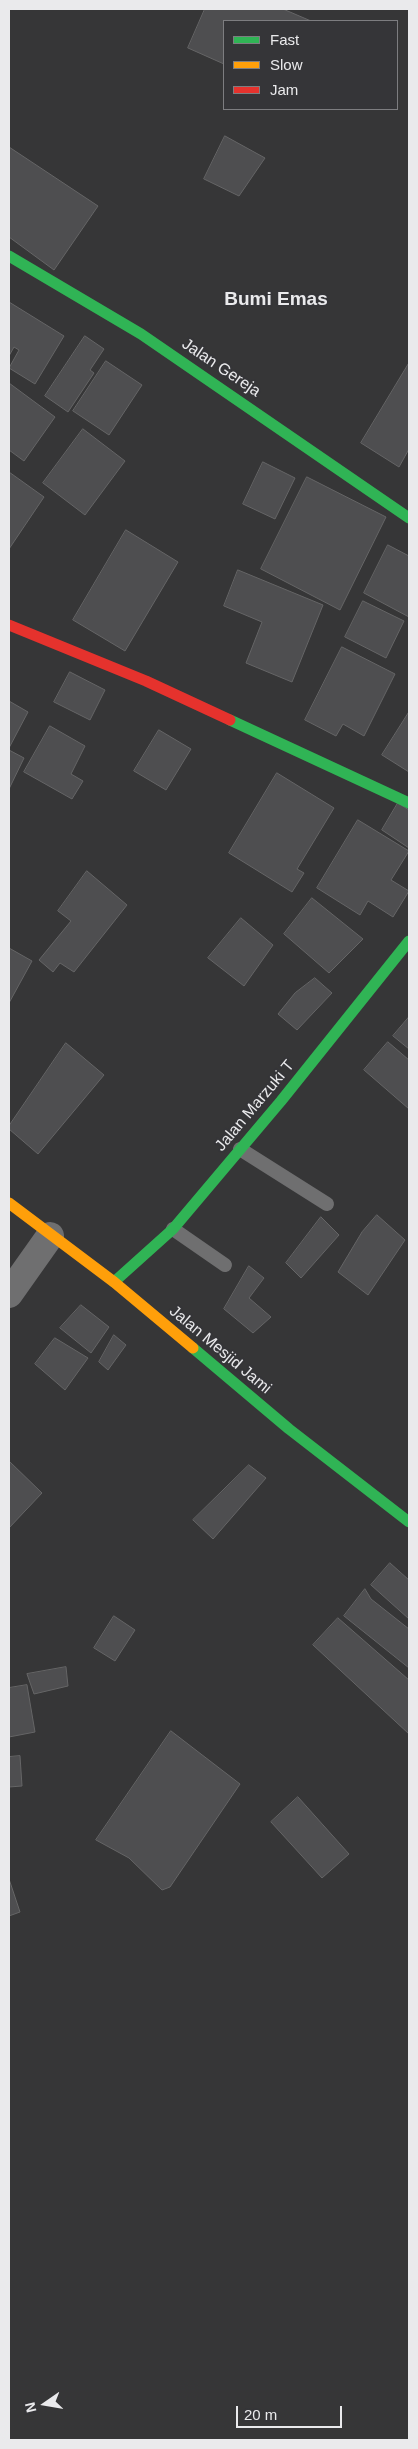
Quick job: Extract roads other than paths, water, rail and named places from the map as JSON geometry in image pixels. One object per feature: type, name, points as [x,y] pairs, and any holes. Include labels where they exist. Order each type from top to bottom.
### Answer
[{"type":"street","name":"Jalan Gereja","points":[[9,256],[141,334],[409,518]]},
{"type":"street","points":[[9,625],[146,681],[409,803]]},
{"type":"street","name":"Jalan Marzuki T","points":[[114,1282],[173,1229],[409,941]]},
{"type":"street","name":"Jalan Mesjid Jami","points":[[9,1203],[50,1236],[114,1282],[289,1429],[409,1522]]},
{"type":"street","points":[[9,1294],[50,1236]]},
{"type":"lane","points":[[240,1149],[326,1204]]},
{"type":"lane","points":[[173,1229],[225,1265]]},
{"type":"district","name":"Bumi Emas","points":[[276,300]]}]
